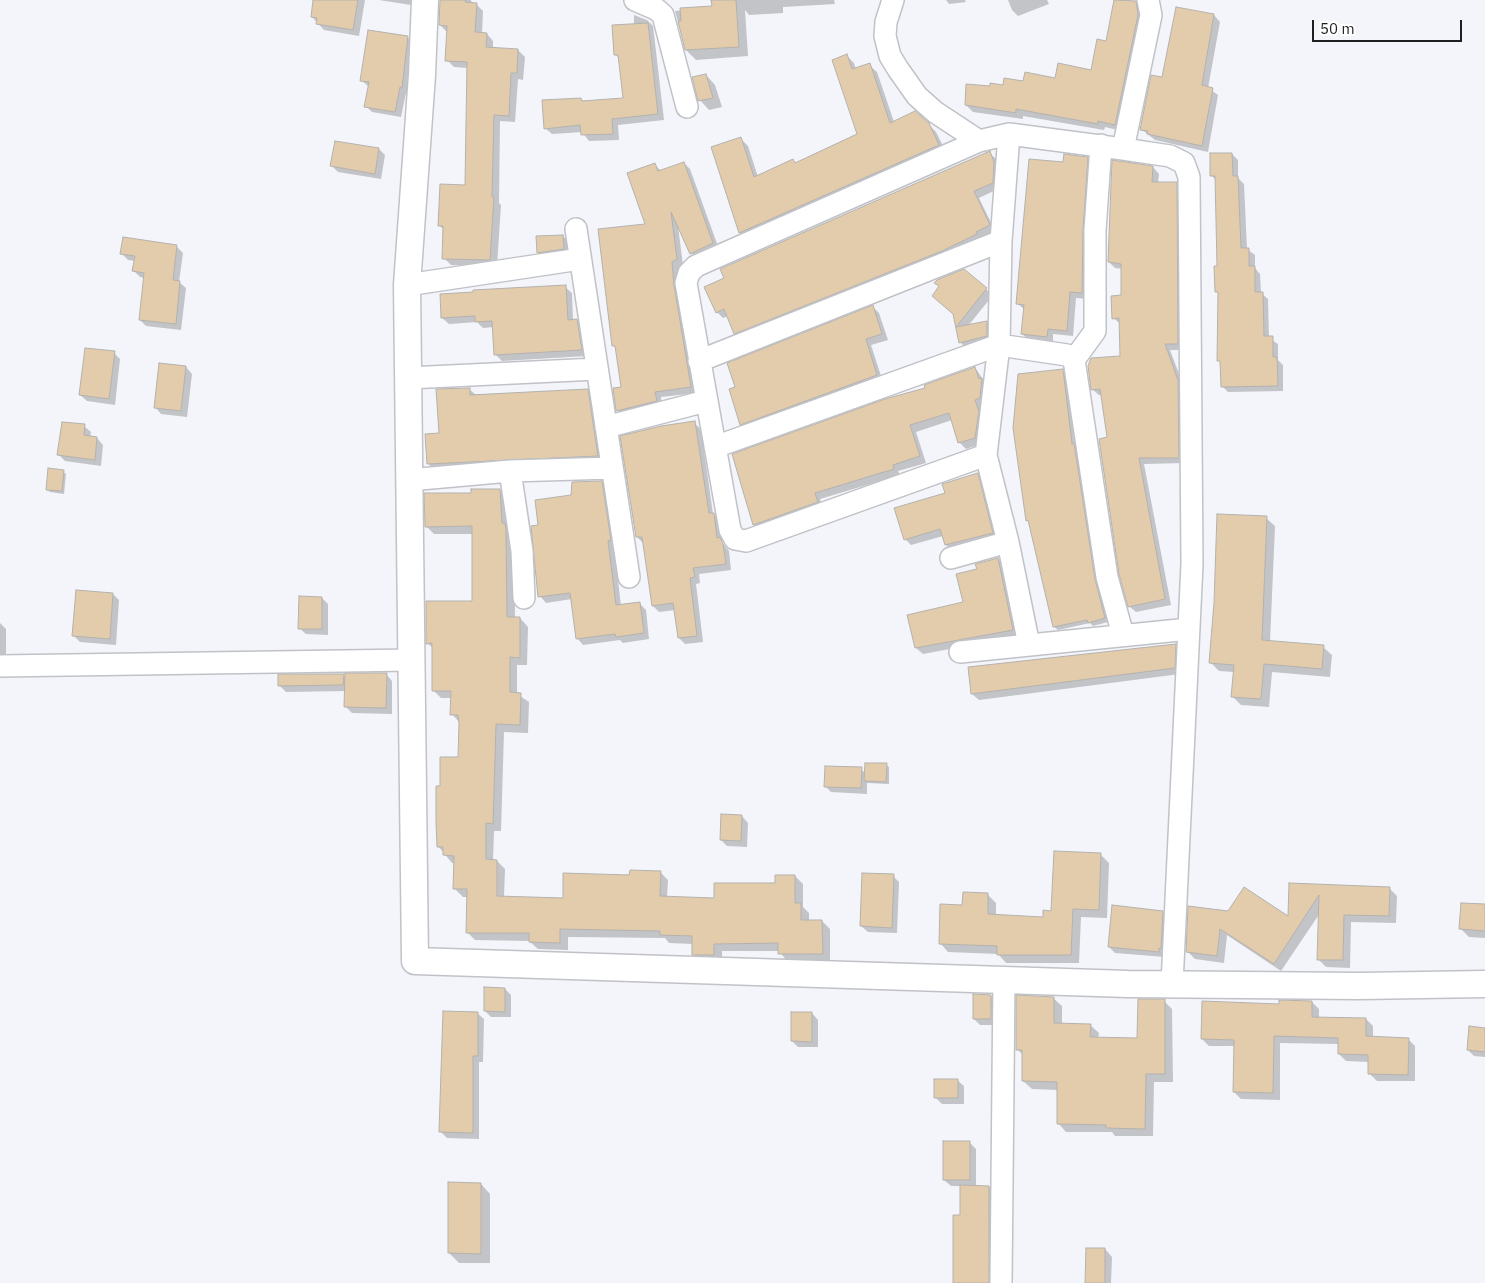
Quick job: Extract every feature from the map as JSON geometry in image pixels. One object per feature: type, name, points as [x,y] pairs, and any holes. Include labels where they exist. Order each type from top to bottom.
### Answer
[{"type":"street","points":[[425,0],[422,75],[407,285],[415,961],[1172,984],[1485,984]]},
{"type":"street","points":[[635,0],[656,9],[663,15],[687,107]]},
{"type":"street","points":[[893,0],[884,36],[890,56],[922,101],[979,141]]},
{"type":"street","points":[[1123,149],[1151,16],[1148,0]]},
{"type":"street","points":[[1009,134],[1001,241],[999,345],[986,455],[1008,542],[1029,645]]},
{"type":"street","points":[[986,455],[746,541],[735,539],[730,530],[699,361],[686,283],[689,272],[696,266],[979,141],[1009,134],[1101,145],[1170,156],[1184,163],[1189,177],[1192,564],[1172,984]]},
{"type":"street","points":[[1101,145],[1095,230],[1095,331],[1074,360],[1107,577],[1123,635]]},
{"type":"street","points":[[576,230],[629,578]]},
{"type":"street","points":[[699,361],[1001,241]]},
{"type":"street","points":[[407,285],[580,259]]},
{"type":"street","points":[[715,446],[999,345],[1067,355],[1074,360]]},
{"type":"street","points":[[408,378],[597,369]]},
{"type":"street","points":[[606,427],[706,401]]},
{"type":"street","points":[[409,480],[510,471],[612,468]]},
{"type":"street","points":[[510,471],[522,551],[524,598]]},
{"type":"street","points":[[951,558],[1008,542]]},
{"type":"street","points":[[960,652],[1189,629]]},
{"type":"street","points":[[0,666],[412,660]]},
{"type":"street","points":[[1001,1283],[1004,979]]},
{"type":"building","points":[[313,0],[358,0],[353,30],[316,24],[317,18],[311,17]]},
{"type":"building","points":[[440,0],[466,0],[465,2],[477,3],[475,32],[487,33],[486,47],[518,49],[517,73],[511,73],[509,116],[494,115],[492,197],[494,197],[490,260],[442,259],[443,226],[438,226],[440,184],[465,185],[467,62],[445,61],[447,26],[439,25]]},
{"type":"building","points":[[711,0],[736,0],[739,47],[685,50],[678,21],[681,21],[680,8],[712,6]]},
{"type":"building","points":[[1114,0],[1136,1],[1138,15],[1115,125],[1098,121],[1098,124],[1016,109],[1016,113],[965,105],[966,84],[990,86],[990,83],[1003,85],[1004,78],[1023,81],[1025,72],[1055,78],[1058,63],[1091,70],[1097,39],[1106,41]]},
{"type":"building","points":[[1176,7],[1214,14],[1202,85],[1213,88],[1202,146],[1147,134],[1148,131],[1140,130],[1151,75],[1162,77]]},
{"type":"building","points":[[648,23],[658,114],[612,119],[613,134],[581,135],[580,125],[544,129],[542,100],[581,98],[582,101],[623,98],[618,55],[614,55],[612,25]]},
{"type":"building","points":[[368,30],[408,36],[402,88],[400,87],[395,112],[364,107],[369,82],[360,81]]},
{"type":"building","points":[[847,54],[852,69],[870,63],[890,123],[915,111],[929,123],[939,145],[739,233],[711,147],[741,137],[754,177],[793,159],[795,163],[857,134],[832,60]]},
{"type":"building","points":[[706,74],[713,98],[698,101],[692,77]]},
{"type":"building","points":[[335,141],[379,148],[375,174],[330,166]]},
{"type":"building","points":[[990,151],[994,162],[993,183],[974,191],[990,225],[976,232],[977,234],[942,251],[734,334],[724,309],[716,313],[704,287],[724,278],[720,269]]},
{"type":"building","points":[[1210,153],[1232,153],[1233,176],[1238,176],[1241,248],[1249,248],[1249,266],[1255,266],[1255,292],[1263,292],[1264,336],[1273,336],[1273,357],[1277,357],[1278,386],[1221,387],[1220,361],[1217,361],[1218,292],[1215,292],[1214,266],[1217,266],[1215,176],[1210,176]]},
{"type":"building","points":[[1064,154],[1088,157],[1083,229],[1082,293],[1070,292],[1067,331],[1048,329],[1047,337],[1021,334],[1024,305],[1016,304],[1029,159],[1063,162]]},
{"type":"building","points":[[1112,160],[1153,166],[1152,182],[1177,182],[1178,344],[1165,344],[1178,380],[1179,458],[1139,458],[1165,599],[1128,607],[1119,574],[1099,439],[1107,437],[1100,389],[1091,390],[1088,366],[1091,358],[1120,356],[1119,318],[1112,319],[1111,296],[1121,295],[1121,264],[1108,262]]},
{"type":"building","points":[[684,162],[713,243],[690,254],[671,212],[677,259],[672,262],[674,285],[691,387],[655,392],[657,401],[616,411],[613,388],[621,387],[615,346],[612,346],[598,229],[645,224],[627,173],[655,163],[658,171]]},
{"type":"building","points":[[563,235],[564,249],[537,253],[536,236]]},
{"type":"building","points":[[123,237],[177,245],[173,280],[180,281],[176,324],[139,320],[144,273],[132,271],[135,256],[120,254]]},
{"type":"building","points":[[964,269],[987,288],[956,327],[987,321],[987,336],[959,343],[953,314],[932,296],[939,286],[934,283],[937,280]]},
{"type":"building","points":[[566,285],[568,320],[577,319],[582,350],[494,355],[492,321],[475,322],[475,316],[441,318],[440,294],[473,292],[473,290]]},
{"type":"building","points":[[873,305],[882,334],[866,339],[877,375],[740,425],[729,389],[735,387],[727,363]]},
{"type":"building","points":[[85,348],[115,351],[109,399],[79,395]]},
{"type":"building","points":[[159,363],[186,366],[181,411],[154,408]]},
{"type":"building","points":[[975,367],[979,379],[982,378],[980,398],[975,400],[979,411],[975,438],[958,443],[949,413],[910,425],[920,456],[893,465],[894,469],[815,493],[818,502],[753,525],[732,454],[885,399],[925,388],[924,385]]},
{"type":"building","points":[[1063,369],[1072,444],[1074,443],[1095,579],[1105,618],[1088,623],[1087,620],[1053,627],[1028,520],[1026,521],[1013,428],[1018,374]]},
{"type":"building","points":[[470,388],[470,395],[588,389],[598,456],[427,464],[425,434],[439,433],[436,389]]},
{"type":"building","points":[[695,421],[709,513],[714,513],[717,538],[720,537],[723,544],[726,564],[693,568],[695,577],[690,578],[697,636],[678,638],[673,603],[652,606],[642,537],[636,537],[620,436],[661,426]]},
{"type":"building","points":[[62,422],[85,424],[84,435],[97,437],[95,460],[57,455]]},
{"type":"building","points":[[48,468],[64,470],[62,491],[46,490]]},
{"type":"building","points":[[978,473],[993,533],[945,545],[940,529],[904,540],[894,508],[945,493],[942,484]]},
{"type":"building","points":[[602,481],[611,540],[608,541],[616,605],[640,602],[644,633],[616,637],[615,634],[576,639],[570,593],[538,597],[531,526],[538,525],[535,500],[571,495],[572,482]]},
{"type":"building","points":[[471,489],[500,489],[502,523],[505,523],[506,529],[507,617],[520,617],[520,658],[510,657],[510,692],[521,693],[520,725],[496,724],[493,824],[486,823],[486,859],[497,860],[497,896],[563,898],[563,873],[629,875],[630,870],[661,871],[660,896],[714,898],[714,883],[775,883],[775,875],[795,875],[795,903],[801,903],[801,920],[822,920],[823,954],[778,954],[778,943],[714,944],[714,955],[692,955],[692,936],[660,935],[660,931],[560,929],[560,943],[529,942],[529,933],[466,933],[467,889],[453,889],[454,856],[443,855],[443,847],[437,847],[436,786],[440,786],[440,757],[458,757],[459,723],[458,715],[450,715],[451,691],[432,691],[432,643],[426,644],[426,601],[472,601],[472,526],[425,527],[424,493],[471,493]]},
{"type":"building","points":[[1217,514],[1267,516],[1262,640],[1324,645],[1322,669],[1264,664],[1261,699],[1231,697],[1234,665],[1209,663],[1214,603]]},
{"type":"building","points":[[998,558],[1013,630],[915,648],[907,615],[963,602],[956,574],[977,569],[975,564]]},
{"type":"building","points":[[76,590],[113,593],[110,639],[72,636]]},
{"type":"building","points":[[299,596],[322,597],[322,629],[298,629]]},
{"type":"building","points":[[1176,644],[1175,668],[971,694],[968,667]]},
{"type":"building","points":[[345,673],[387,673],[386,708],[344,707]]},
{"type":"building","points":[[278,674],[344,674],[343,685],[278,686]]},
{"type":"building","points":[[865,763],[887,763],[886,782],[864,781]]},
{"type":"building","points":[[825,766],[862,767],[861,788],[824,787]]},
{"type":"building","points":[[721,814],[742,815],[741,841],[720,840]]},
{"type":"building","points":[[1054,851],[1101,853],[1099,910],[1073,909],[1071,955],[997,955],[997,946],[939,944],[940,904],[962,905],[963,892],[988,893],[988,914],[1043,917],[1043,910],[1051,911]]},
{"type":"building","points":[[862,873],[894,874],[892,928],[860,926]]},
{"type":"building","points":[[1289,883],[1390,887],[1389,916],[1344,915],[1343,960],[1317,960],[1319,895],[1274,964],[1220,929],[1217,956],[1186,952],[1188,906],[1228,911],[1244,887],[1288,916]]},
{"type":"building","points":[[1461,903],[1485,904],[1485,931],[1459,929]]},
{"type":"building","points":[[1112,905],[1163,911],[1161,949],[1159,948],[1159,952],[1108,947]]},
{"type":"building","points":[[484,987],[505,988],[505,1012],[484,1011]]},
{"type":"building","points":[[973,994],[991,995],[991,1019],[973,1019]]},
{"type":"building","points":[[1016,995],[1054,997],[1054,1023],[1091,1024],[1090,1037],[1137,1038],[1138,999],[1165,999],[1165,1074],[1146,1074],[1145,1129],[1106,1128],[1106,1125],[1057,1124],[1057,1082],[1022,1081],[1022,1050],[1016,1050]]},
{"type":"building","points":[[1279,1000],[1312,1001],[1312,1017],[1366,1018],[1366,1036],[1409,1038],[1408,1075],[1368,1074],[1368,1055],[1338,1054],[1338,1038],[1274,1036],[1273,1093],[1233,1092],[1234,1040],[1201,1039],[1202,1001],[1279,1004]]},
{"type":"building","points":[[443,1011],[478,1012],[478,1056],[473,1056],[473,1133],[439,1132]]},
{"type":"building","points":[[791,1012],[812,1012],[812,1042],[791,1041]]},
{"type":"building","points":[[1469,1026],[1485,1028],[1485,1052],[1467,1050]]},
{"type":"building","points":[[934,1079],[958,1079],[958,1098],[934,1098]]},
{"type":"building","points":[[943,1141],[970,1141],[970,1180],[943,1180]]},
{"type":"building","points":[[448,1182],[481,1183],[481,1254],[448,1253]]},
{"type":"building","points":[[960,1185],[989,1186],[989,1283],[953,1283],[953,1215],[960,1215]]},
{"type":"building","points":[[1086,1248],[1105,1248],[1105,1283],[1085,1283]]}]
